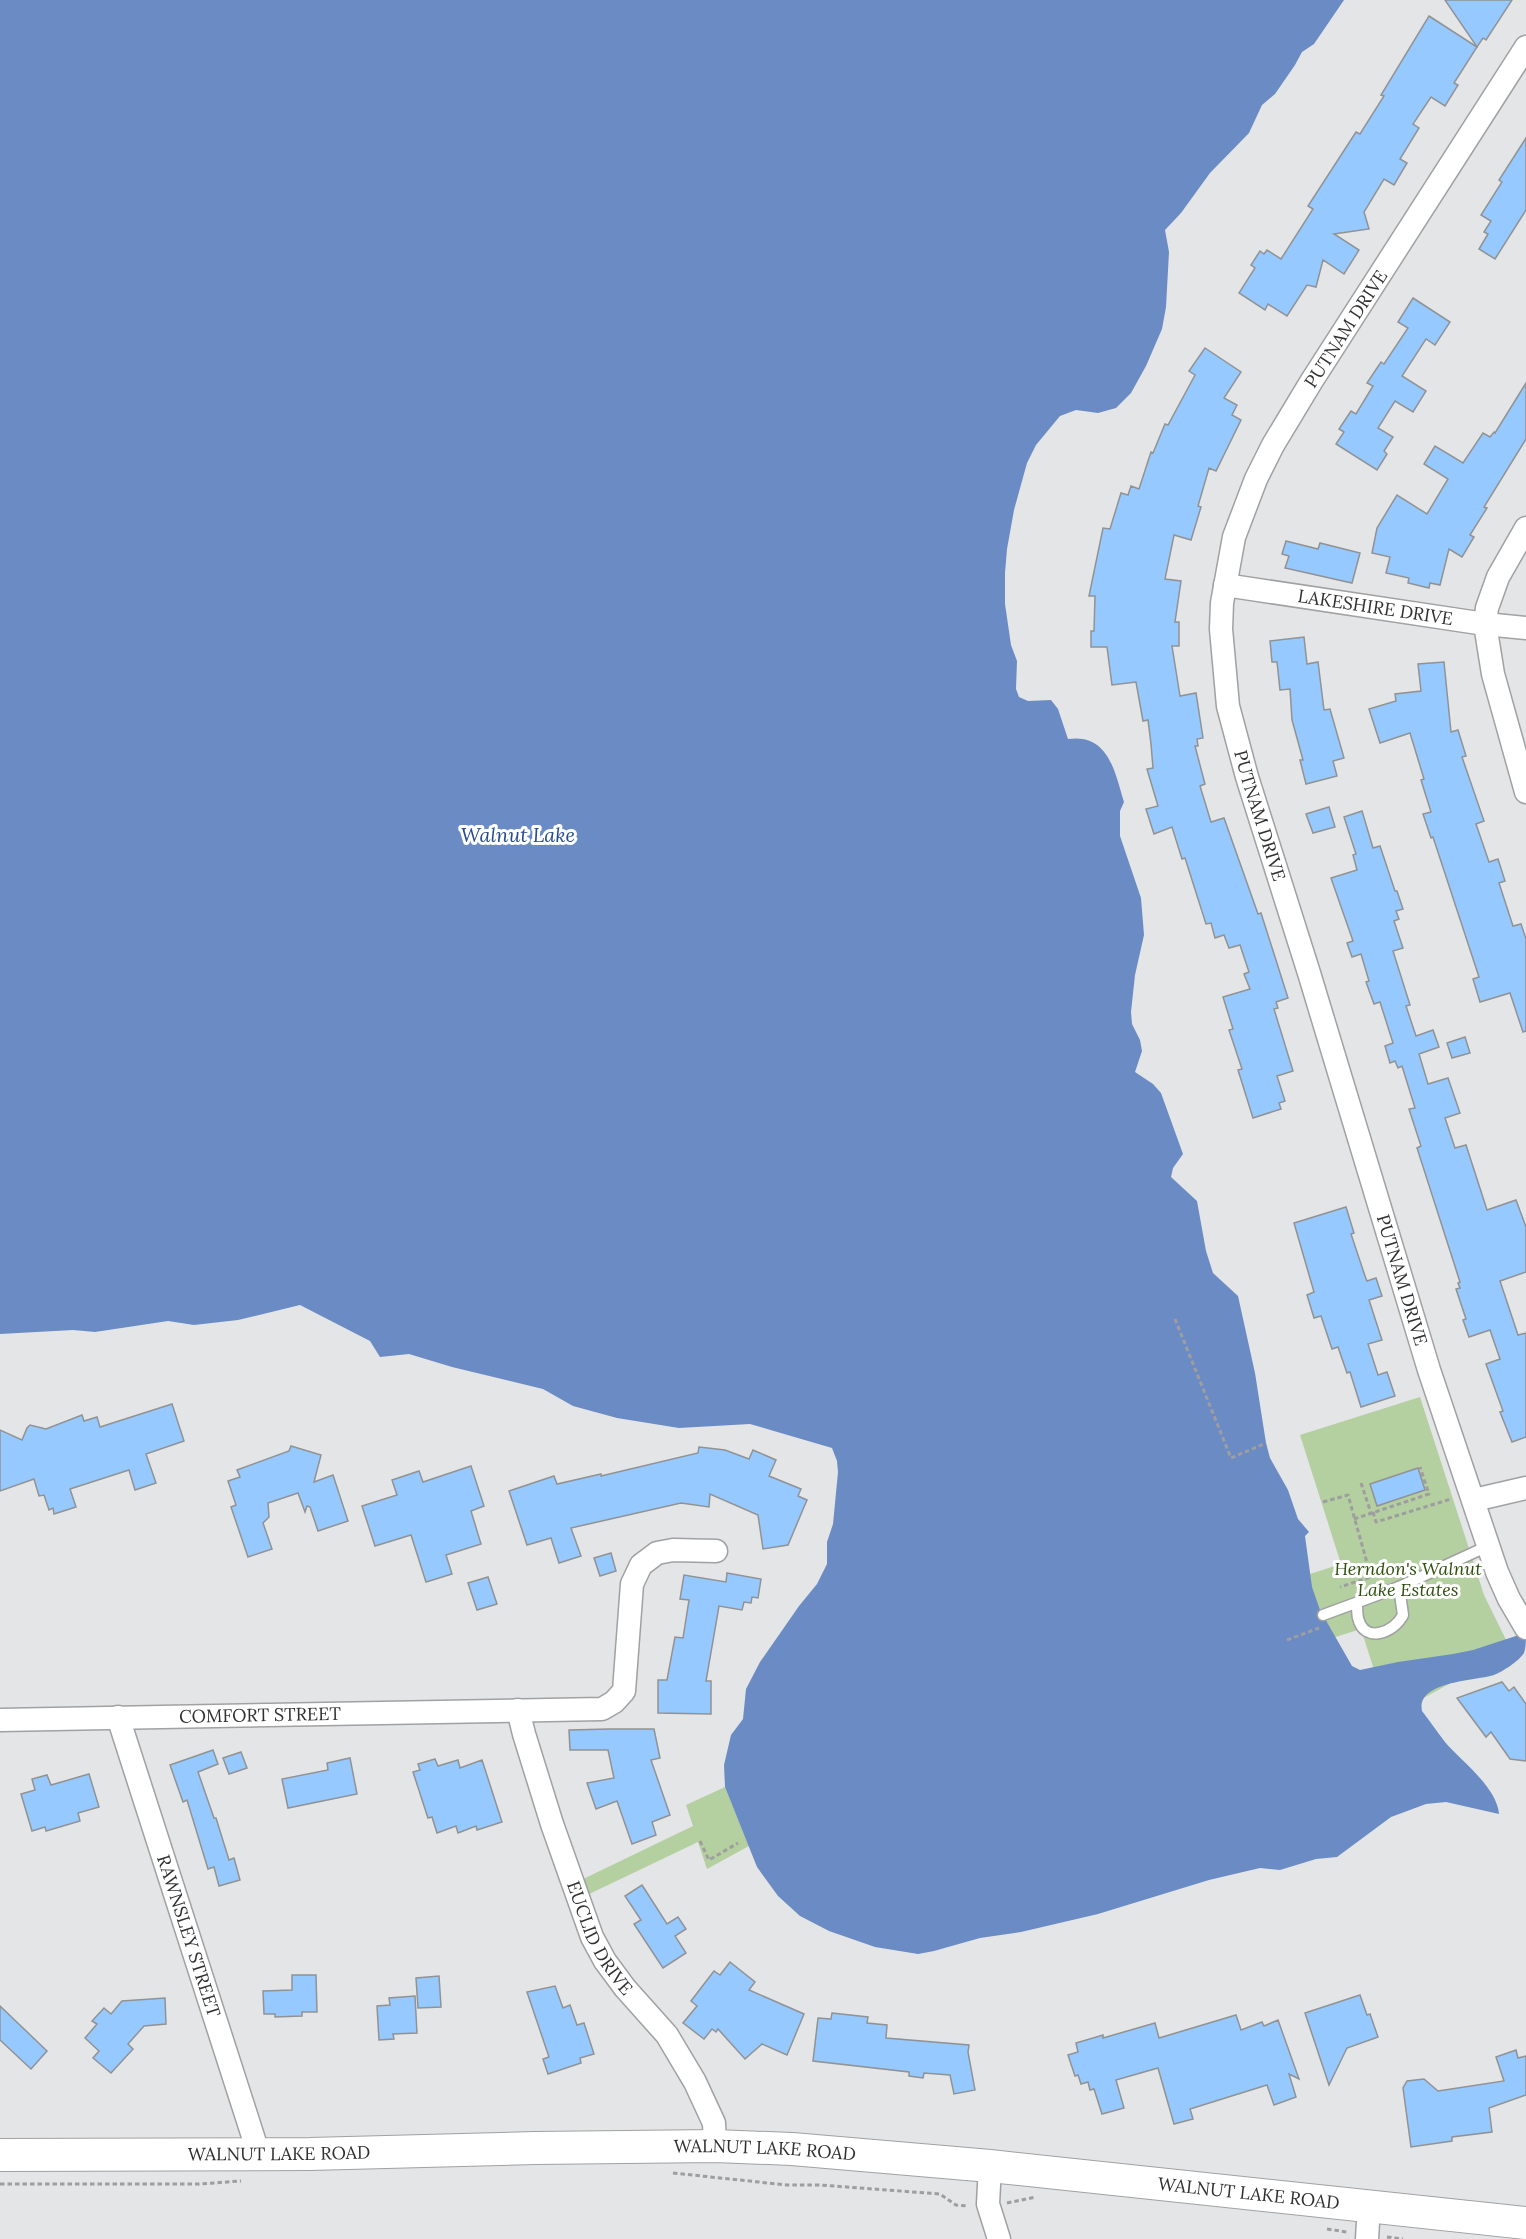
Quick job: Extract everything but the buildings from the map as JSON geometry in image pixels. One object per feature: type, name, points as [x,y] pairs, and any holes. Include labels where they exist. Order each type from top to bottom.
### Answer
[{"type":"street","name":"PUTNAM DRIVE","points":[[1522,1621],[1497,1572],[1488,1546],[1464,1503],[1429,1370],[1232,723],[1226,694],[1221,644],[1222,603],[1234,537],[1256,479],[1273,445],[1526,47]]},
{"type":"street","points":[[1526,528],[1498,577],[1487,608],[1485,624],[1493,674],[1526,792]]},
{"type":"street","name":"LAKESHIRE DRIVE","points":[[1225,585],[1485,624],[1526,628]]},
{"type":"street","points":[[1464,1503],[1526,1488]]},
{"type":"street","name":"COMFORT STREET","points":[[0,1720],[602,1709],[614,1702],[624,1691],[632,1584],[641,1564],[657,1553],[673,1550],[716,1551]]},
{"type":"street","name":"EUCLID DRIVE","points":[[519,1710],[524,1734],[552,1824],[592,1937],[605,1961],[625,1988],[667,2035],[695,2082],[714,2123],[715,2146]]},
{"type":"street","name":"RAWNSLEY STREET","points":[[118,1717],[253,2167]]},
{"type":"street","name":"WALNUT LAKE ROAD","points":[[0,2155],[253,2167],[715,2146],[792,2149],[990,2166],[1368,2226],[1526,2223]]},
{"type":"street","points":[[990,2166],[988,2205],[999,2239]]},
{"type":"lane","points":[[1324,1620],[1357,1603],[1399,1587],[1488,1546]]},
{"type":"lane","points":[[1357,1603],[1358,1617],[1365,1630],[1385,1633],[1394,1628],[1403,1615],[1399,1587]]},
{"type":"path","points":[[1175,1319],[1231,1458],[1266,1443]]},
{"type":"path","points":[[1354,1519],[1428,1494],[1420,1467]]},
{"type":"path","points":[[1361,1483],[1376,1522],[1452,1498],[1464,1503]]},
{"type":"path","points":[[1323,1502],[1348,1495],[1371,1577],[1340,1587]]},
{"type":"path","points":[[1411,1500],[1414,1510]]},
{"type":"path","points":[[1287,1640],[1324,1620]]},
{"type":"path","points":[[700,1841],[709,1860],[738,1843]]},
{"type":"path","points":[[0,2184],[199,2184],[253,2167]]},
{"type":"path","points":[[672,2173],[787,2185],[820,2185],[940,2194],[956,2205],[965,2207],[1010,2203],[1044,2195]]},
{"type":"path","points":[[1323,2228],[1368,2226],[1404,2239]]},
{"type":"green space","name":"Herndon's Walnut Lake Estates","points":[[1420,1397],[1484,1595],[1511,1650],[1389,1717],[1361,1629],[1281,1654],[1261,1590],[1341,1564],[1300,1435]]},
{"type":"green space","points":[[725,1787],[749,1846],[707,1869],[698,1842],[585,1896],[579,1881],[693,1826],[686,1805]]},
{"type":"water","name":"Walnut Lake","points":[[0,0],[1344,0],[1314,44],[1302,52],[1275,94],[1262,105],[1249,133],[1210,173],[1181,213],[1165,230],[1169,252],[1166,307],[1162,329],[1131,393],[1116,408],[1098,413],[1076,410],[1060,416],[1036,445],[1027,463],[1014,510],[1007,549],[1005,604],[1011,645],[1017,661],[1016,689],[1019,697],[1028,701],[1051,700],[1058,709],[1068,739],[1093,742],[1108,757],[1117,779],[1124,802],[1120,811],[1120,836],[1141,898],[1144,935],[1135,975],[1131,1012],[1132,1024],[1140,1040],[1142,1051],[1135,1072],[1153,1084],[1161,1093],[1183,1154],[1173,1168],[1171,1177],[1197,1201],[1206,1251],[1213,1273],[1238,1296],[1255,1373],[1266,1443],[1270,1458],[1288,1490],[1298,1519],[1309,1532],[1305,1536],[1312,1587],[1320,1610],[1352,1666],[1360,1670],[1473,1650],[1526,1631],[1524,1653],[1510,1666],[1494,1675],[1437,1688],[1423,1701],[1422,1711],[1445,1742],[1485,1784],[1497,1804],[1499,1814],[1446,1802],[1426,1804],[1391,1817],[1337,1857],[1316,1859],[1280,1870],[1260,1868],[1209,1880],[1098,1914],[1021,1932],[980,1938],[934,1951],[918,1954],[875,1947],[829,1931],[800,1916],[778,1896],[757,1867],[725,1787],[724,1765],[731,1735],[743,1719],[746,1689],[760,1662],[817,1584],[827,1564],[827,1542],[833,1524],[838,1472],[832,1448],[750,1424],[679,1428],[617,1418],[573,1406],[543,1389],[409,1354],[380,1357],[370,1341],[300,1305],[238,1320],[194,1325],[168,1321],[95,1332],[73,1330],[0,1334]]}]
